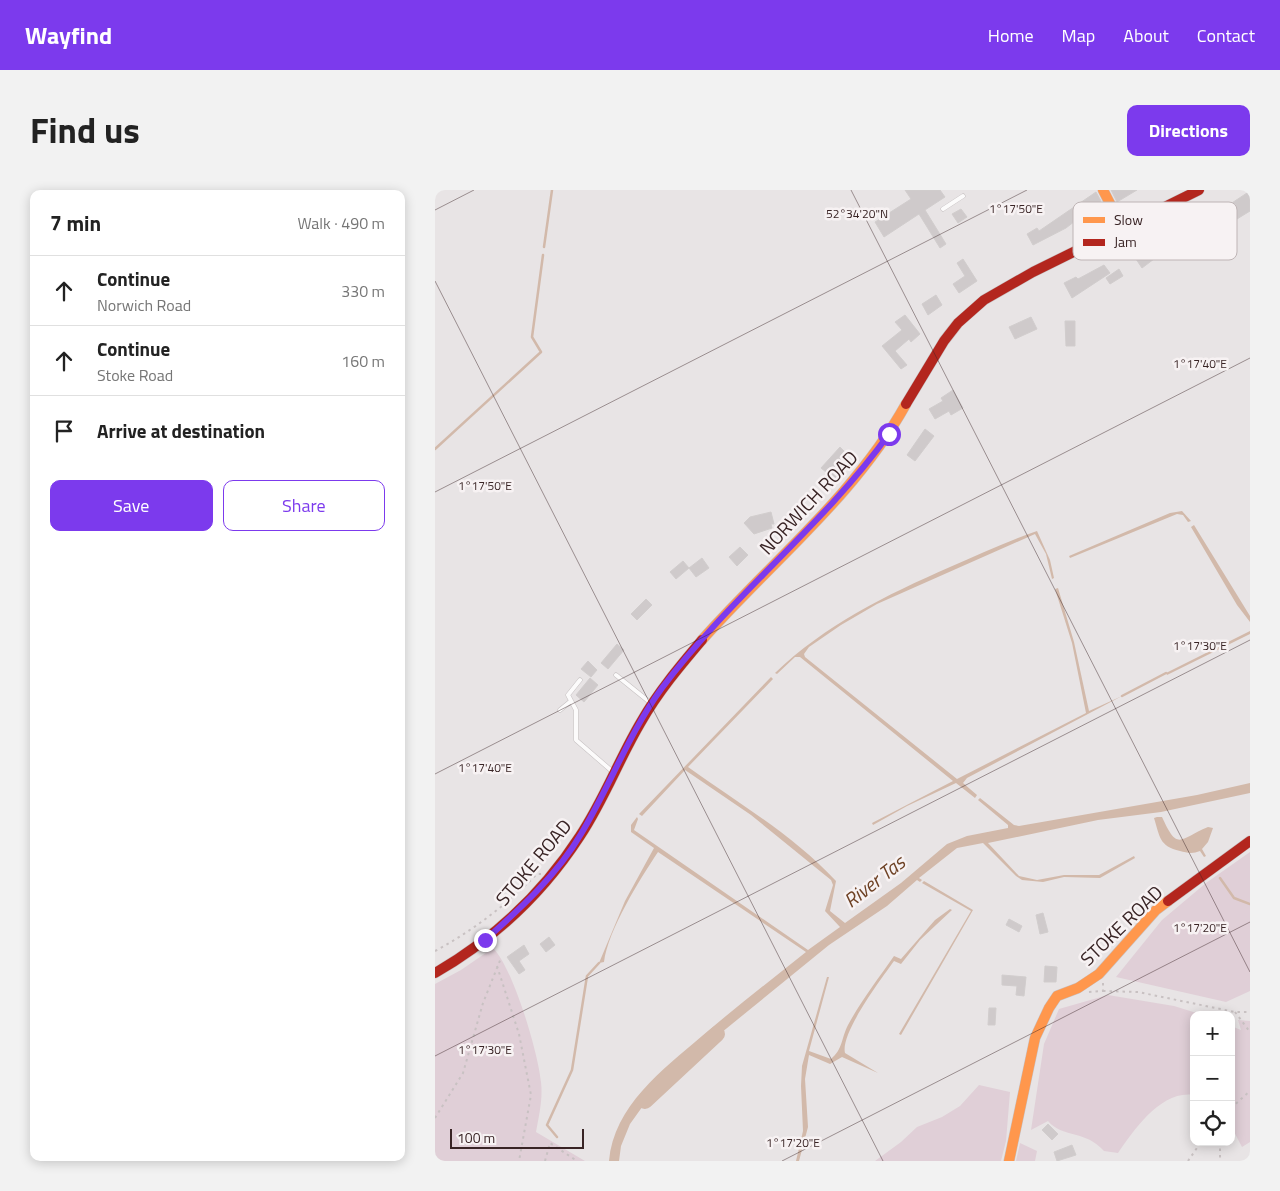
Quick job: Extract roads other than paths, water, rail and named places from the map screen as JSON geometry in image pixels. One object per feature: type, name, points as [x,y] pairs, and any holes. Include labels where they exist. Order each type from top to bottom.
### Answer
[{"type":"street","points":[[1103,190],[1109,202]]},
{"type":"street","name":"NORWICH ROAD","points":[[1176,202],[1199,190]]},
{"type":"street","name":"NORWICH ROAD","points":[[613,772],[652,704],[682,664],[721,618],[849,486],[889,434],[941,342],[977,305],[1041,268],[1073,253]]},
{"type":"street","name":"STOKE ROAD","points":[[435,972],[485,940],[522,908],[581,835],[613,772]]},
{"type":"street","name":"STOKE ROAD","points":[[1009,1161],[1035,1038],[1049,1008],[1057,996],[1078,988],[1099,974],[1156,910],[1250,841]]},
{"type":"lane","points":[[943,209],[963,196]]},
{"type":"lane","points":[[616,675],[652,704]]},
{"type":"lane","points":[[580,680],[568,695],[575,710],[576,740],[613,772]]},
{"type":"lane","points":[[560,710],[571,701]]},
{"type":"waterway","points":[[544,247],[552,190]]},
{"type":"waterway","points":[[435,449],[541,352],[532,337],[543,255]]},
{"type":"waterway","points":[[1122,696],[1166,673]]},
{"type":"waterway","points":[[1220,878],[1234,898],[1250,904]]},
{"type":"waterway","points":[[557,1137],[547,1125],[572,1070],[587,976],[599,963]]},
{"type":"waterway","name":"River Tas","points":[[645,1101],[717,1034]]}]
